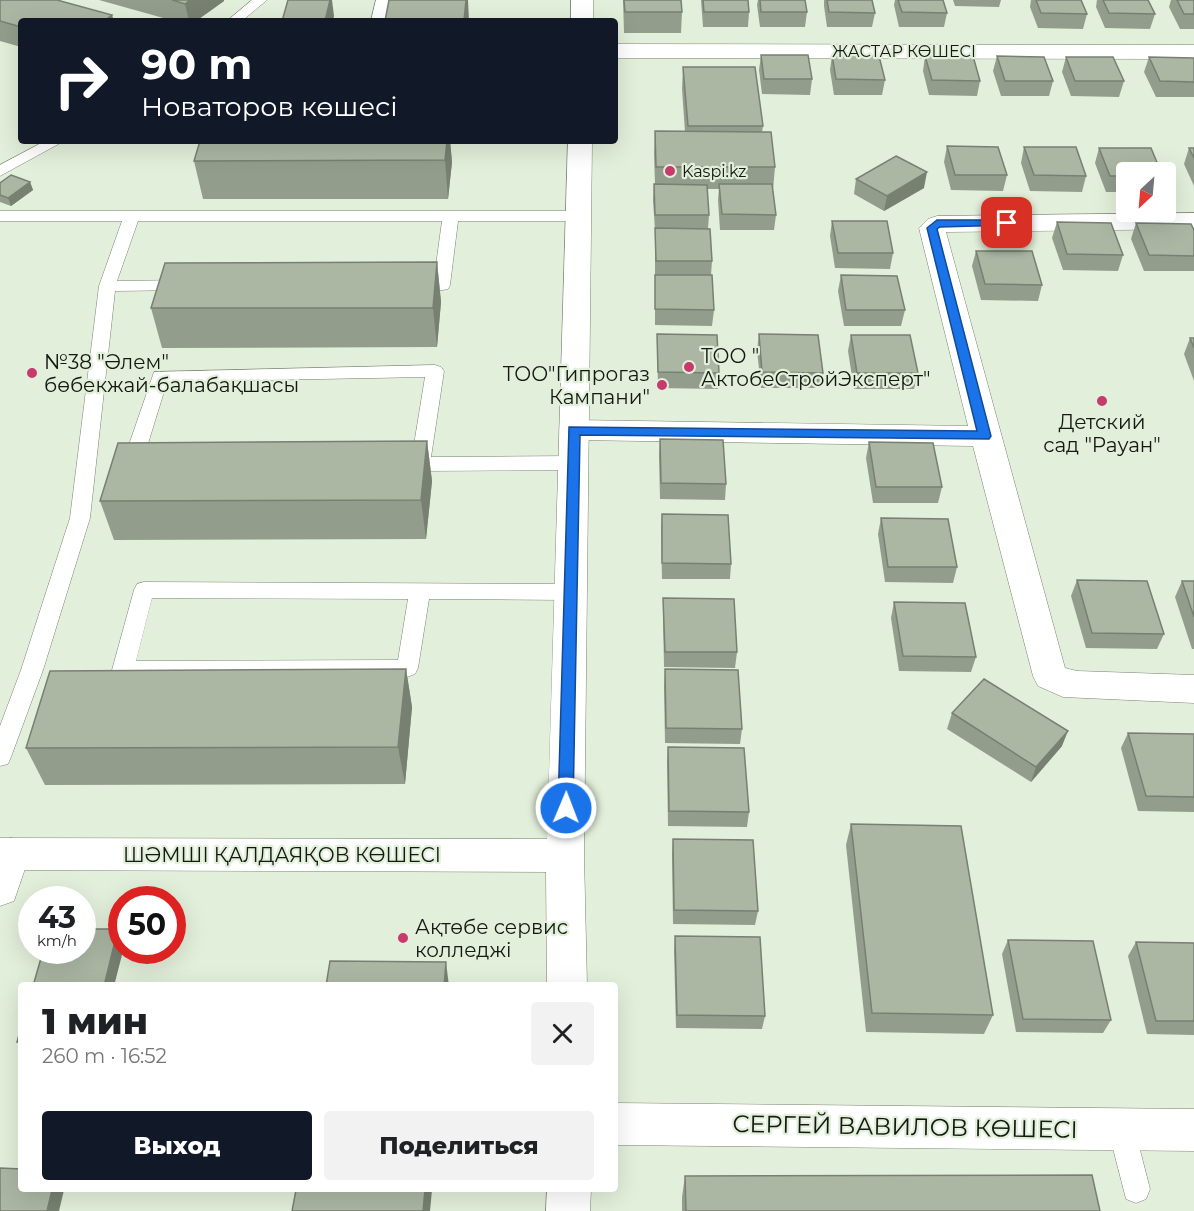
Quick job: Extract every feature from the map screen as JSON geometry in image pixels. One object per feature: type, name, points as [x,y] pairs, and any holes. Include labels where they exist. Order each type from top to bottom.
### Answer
[{"type":"street","points":[[582,0],[582,18]]},
{"type":"street","name":"ЖАСТАР КӨШЕСІ","points":[[618,51],[1194,52]]},
{"type":"street","points":[[567,982],[565,856],[580,144]]},
{"type":"street","points":[[1194,221],[933,225],[932,228],[984,436],[1050,676],[1063,683],[1077,686],[1194,689]]},
{"type":"street","points":[[574,430],[984,436]]},
{"type":"street","name":"ШӘМШІ ҚАЛДАЯҚОВ КӨШЕСІ","points":[[4,866],[565,856]]},
{"type":"street","name":"СЕРГЕЙ ВАВИЛОВ КӨШЕСІ","points":[[618,1124],[1194,1130]]},
{"type":"street","points":[[568,1211],[569,1192]]},
{"type":"lane","points":[[238,18],[260,0]]},
{"type":"lane","points":[[379,18],[382,0]]},
{"type":"lane","points":[[0,171],[50,144]]},
{"type":"lane","points":[[0,216],[578,216]]},
{"type":"lane","points":[[0,757],[32,670],[80,518],[107,286],[132,216]]},
{"type":"lane","points":[[394,285],[442,285],[451,216]]},
{"type":"lane","points":[[107,286],[202,285]]},
{"type":"lane","points":[[155,465],[132,465],[160,376],[435,371],[420,464]]},
{"type":"lane","points":[[386,464],[573,463]]},
{"type":"lane","points":[[420,591],[407,668],[123,670],[144,590],[420,591],[570,592]]},
{"type":"lane","points":[[1122,1129],[1136,1189]]},
{"type":"building","points":[[0,0],[57,0],[112,15],[108,18],[18,18],[18,26],[0,21]]},
{"type":"building","points":[[172,0],[190,0],[185,4]]},
{"type":"building","points":[[288,0],[330,0],[326,18],[283,18]]},
{"type":"building","points":[[389,0],[466,0],[464,18],[386,18]]},
{"type":"building","points":[[624,0],[681,0],[682,12],[625,12]]},
{"type":"building","points":[[703,0],[748,0],[749,12],[704,12]]},
{"type":"building","points":[[760,0],[805,0],[807,12],[761,12]]},
{"type":"building","points":[[827,0],[872,0],[875,13],[829,12]]},
{"type":"building","points":[[898,0],[943,0],[947,13],[902,12]]},
{"type":"building","points":[[1036,0],[1081,0],[1087,14],[1041,13]]},
{"type":"building","points":[[1103,0],[1148,0],[1155,14],[1109,13]]},
{"type":"building","points":[[1177,0],[1194,0],[1194,14],[1184,14]]},
{"type":"building","points":[[761,55],[808,55],[812,79],[764,79]]},
{"type":"building","points":[[832,55],[879,56],[885,80],[836,79]]},
{"type":"building","points":[[925,56],[973,56],[980,81],[932,80]]},
{"type":"building","points":[[997,56],[1044,57],[1053,81],[1005,81]]},
{"type":"building","points":[[1066,57],[1113,57],[1124,81],[1075,81]]},
{"type":"building","points":[[1149,57],[1194,58],[1194,82],[1160,81]]},
{"type":"building","points":[[683,67],[755,67],[763,126],[688,126]]},
{"type":"building","points":[[655,131],[771,132],[775,167],[656,167]]},
{"type":"building","points":[[199,144],[447,144],[445,160],[194,161]]},
{"type":"building","points":[[947,146],[998,147],[1007,175],[955,175]]},
{"type":"building","points":[[1024,147],[1076,147],[1086,176],[1034,175]]},
{"type":"building","points":[[1099,148],[1151,148],[1157,162],[1116,162],[1116,176],[1110,176]]},
{"type":"building","points":[[1189,148],[1194,148],[1194,158]]},
{"type":"building","points":[[896,156],[927,172],[887,196],[856,179]]},
{"type":"building","points":[[11,175],[30,182],[8,198],[0,195],[0,183]]},
{"type":"building","points":[[654,184],[707,185],[709,215],[655,215]]},
{"type":"building","points":[[719,184],[772,184],[776,215],[722,214]]},
{"type":"building","points":[[832,221],[887,221],[893,253],[838,253]]},
{"type":"building","points":[[1057,222],[1111,223],[1123,255],[1067,254]]},
{"type":"building","points":[[1136,223],[1191,224],[1194,230],[1194,256],[1149,255]]},
{"type":"building","points":[[655,228],[710,229],[712,261],[656,261]]},
{"type":"building","points":[[976,251],[1032,251],[1042,285],[985,284]]},
{"type":"building","points":[[437,262],[433,308],[151,308],[165,263]]},
{"type":"building","points":[[655,275],[712,275],[714,310],[655,309]]},
{"type":"building","points":[[841,275],[897,276],[905,310],[846,310]]},
{"type":"building","points":[[657,334],[717,335],[719,373],[658,372]]},
{"type":"building","points":[[759,334],[818,335],[823,373],[762,372]]},
{"type":"building","points":[[851,335],[910,335],[918,373],[857,373]]},
{"type":"building","points":[[660,439],[723,440],[726,484],[661,483]]},
{"type":"building","points":[[427,441],[421,500],[100,501],[118,443]]},
{"type":"building","points":[[869,442],[933,443],[942,487],[876,487]]},
{"type":"building","points":[[662,514],[728,515],[731,564],[662,563]]},
{"type":"building","points":[[881,518],[948,519],[957,567],[888,567]]},
{"type":"building","points":[[1077,580],[1147,581],[1164,634],[1092,633]]},
{"type":"building","points":[[1182,581],[1194,581],[1194,617]]},
{"type":"building","points":[[663,598],[734,599],[737,652],[665,652]]},
{"type":"building","points":[[894,602],[965,603],[976,657],[903,656]]},
{"type":"building","points":[[406,669],[398,747],[26,748],[50,671]]},
{"type":"building","points":[[665,669],[738,670],[742,729],[666,728]]},
{"type":"building","points":[[984,679],[1068,731],[1036,767],[952,713]]},
{"type":"building","points":[[1128,733],[1194,734],[1194,797],[1146,796]]},
{"type":"building","points":[[668,747],[744,748],[749,812],[669,811]]},
{"type":"building","points":[[851,824],[961,826],[993,1015],[872,1013]]},
{"type":"building","points":[[673,839],[753,840],[758,911],[674,910]]},
{"type":"building","points":[[96,929],[108,929],[109,964],[105,982],[34,982],[39,964],[96,964]]},
{"type":"building","points":[[675,936],[760,937],[765,1016],[677,1015]]},
{"type":"building","points":[[1008,940],[1093,941],[1111,1020],[1023,1019]]},
{"type":"building","points":[[1136,942],[1194,943],[1194,1021],[1156,1021]]},
{"type":"building","points":[[330,961],[446,962],[444,982],[327,982]]},
{"type":"building","points":[[0,1168],[18,1169],[18,1192],[52,1192],[47,1211],[0,1211]]},
{"type":"building","points":[[1092,1175],[1100,1211],[686,1211],[685,1176]]},
{"type":"building","points":[[296,1192],[425,1192],[423,1211],[292,1211]]},
{"type":"place","name":"Kaspi.kz","points":[[670,171]]},
{"type":"place","name":"ТОО \" АктобеСтройЭксперт\"","points":[[689,367]]},
{"type":"place","name":"№38 \"Әлем\" бөбекжай-балабақшасы","points":[[32,373]]},
{"type":"place","name":"ТОО\"Гипрогаз Кампани\"","points":[[662,385]]},
{"type":"place","name":"Детский сад \"Рауан\"","points":[[1102,401]]},
{"type":"place","name":"Ақтөбе сервис колледжі","points":[[403,938]]},
{"type":"route","points":[[566,808],[574,430],[984,436],[932,228],[937,224],[1007,223]]}]
